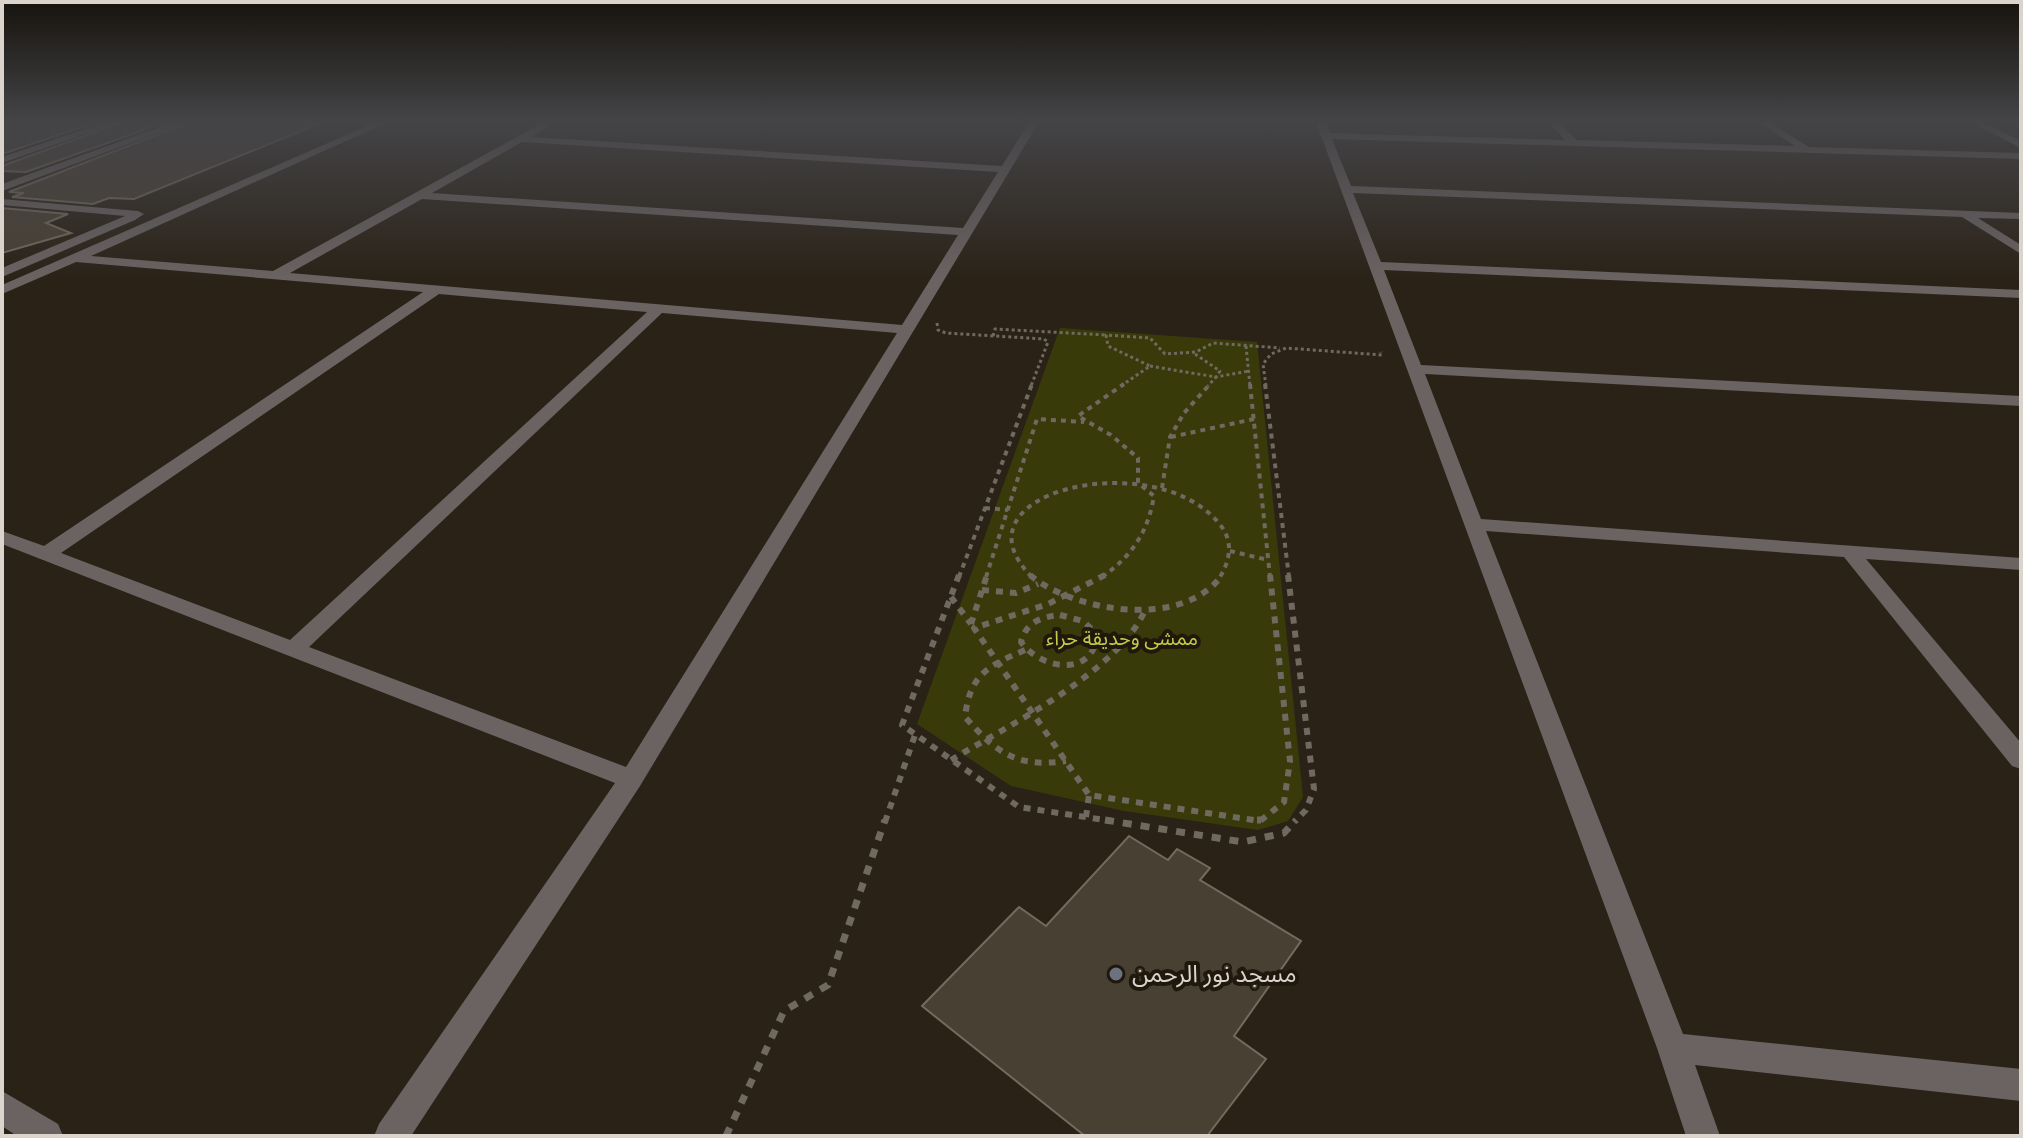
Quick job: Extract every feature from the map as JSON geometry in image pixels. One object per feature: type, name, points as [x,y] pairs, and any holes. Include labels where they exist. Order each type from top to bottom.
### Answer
[{"type":"street","points":[[2,188],[37,175]]},
{"type":"street","points":[[183,195],[230,175]]},
{"type":"street","points":[[2,290],[263,175]]},
{"type":"street","points":[[276,275],[455,175]]},
{"type":"street","points":[[391,1136],[631,779],[1001,175]]},
{"type":"street","points":[[1341,175],[1673,1048],[1703,1136]]},
{"type":"street","points":[[1346,189],[2021,216]]},
{"type":"street","points":[[419,195],[966,232]]},
{"type":"street","points":[[4,204],[140,214]]},
{"type":"street","points":[[2,273],[154,208]]},
{"type":"street","points":[[1966,215],[2021,250]]},
{"type":"street","points":[[75,258],[907,330]]},
{"type":"street","points":[[1376,266],[2021,294]]},
{"type":"street","points":[[46,554],[437,289]]},
{"type":"street","points":[[293,649],[659,308]]},
{"type":"street","points":[[1415,369],[2021,401]]},
{"type":"street","points":[[1473,524],[2021,564]]},
{"type":"street","points":[[2,537],[631,779]]},
{"type":"street","points":[[1849,551],[2021,760]]},
{"type":"street","points":[[1673,1048],[2021,1085]]},
{"type":"street","points":[[2,1107],[46,1136]]},
{"type":"path","points":[[993,336],[995,329],[1150,338],[1165,354]]},
{"type":"path","points":[[946,333],[1044,339],[1048,342],[902,725],[1019,807],[1243,842],[1284,833],[1306,810],[1314,789],[1263,364],[1271,354],[1285,349]]},
{"type":"path","points":[[1106,335],[1108,346],[1150,366],[1216,377],[1249,371]]},
{"type":"path","points":[[1138,483],[1138,458],[1111,435],[1078,416],[1165,354],[1194,353],[1213,343],[1382,355],[1377,340]]},
{"type":"path","points":[[1089,795],[1260,821],[1284,802],[1290,761],[1246,346]]},
{"type":"path","points":[[1162,488],[1170,437],[1184,413],[1220,371],[1194,353]]},
{"type":"path","points":[[972,626],[1037,419],[1089,422]]},
{"type":"path","points":[[1170,437],[1254,419]]},
{"type":"path","points":[[1105,481],[1162,488],[1198,503],[1219,520],[1230,540],[1230,561],[1218,581],[1195,597],[1161,607],[1124,610],[1095,606],[1066,598],[1039,583],[1025,573],[1012,552],[1012,531],[1023,511],[1044,496],[1072,486],[1105,481]]},
{"type":"path","points":[[972,626],[1066,598],[1104,575],[1131,553],[1148,524],[1154,496],[1138,483]]},
{"type":"path","points":[[985,508],[1008,510]]},
{"type":"path","points":[[1230,551],[1269,560]]},
{"type":"path","points":[[982,590],[1016,593],[1039,583]]},
{"type":"path","points":[[951,596],[1089,795],[1086,817]]},
{"type":"path","points":[[1083,621],[1095,606]]},
{"type":"path","points":[[951,760],[1092,673],[1125,643],[1145,616],[1146,608]]},
{"type":"path","points":[[1060,615],[1083,621],[1097,634],[1095,650],[1080,662],[1068,665],[1043,662],[1025,650],[1022,633],[1036,620],[1060,615]]},
{"type":"path","points":[[1025,650],[977,676],[966,696],[965,717],[992,749],[1013,760],[1044,766],[1066,761]]},
{"type":"path","points":[[726,1136],[784,1011],[828,985],[915,735]]},
{"type":"green space","name":"ممشى وحديقة حراء","points":[[1060,328],[1257,342],[1303,797],[1288,821],[1258,830],[1124,811],[1011,786],[917,724]]},
{"type":"building","points":[[53,175],[193,175],[134,199],[109,198],[93,204],[12,197],[24,193],[9,192]]},
{"type":"building","points":[[2,208],[68,214],[46,223],[71,233],[2,253]]},
{"type":"building","name":"مسجد نور الرحمن","points":[[1129,836],[1168,860],[1177,849],[1210,868],[1200,880],[1301,941],[1234,1036],[1266,1059],[1207,1136],[1085,1136],[922,1006],[1019,907],[1046,926]]},
{"type":"place","name":"مسجد نور الرحمن","points":[[1116,974]]}]
